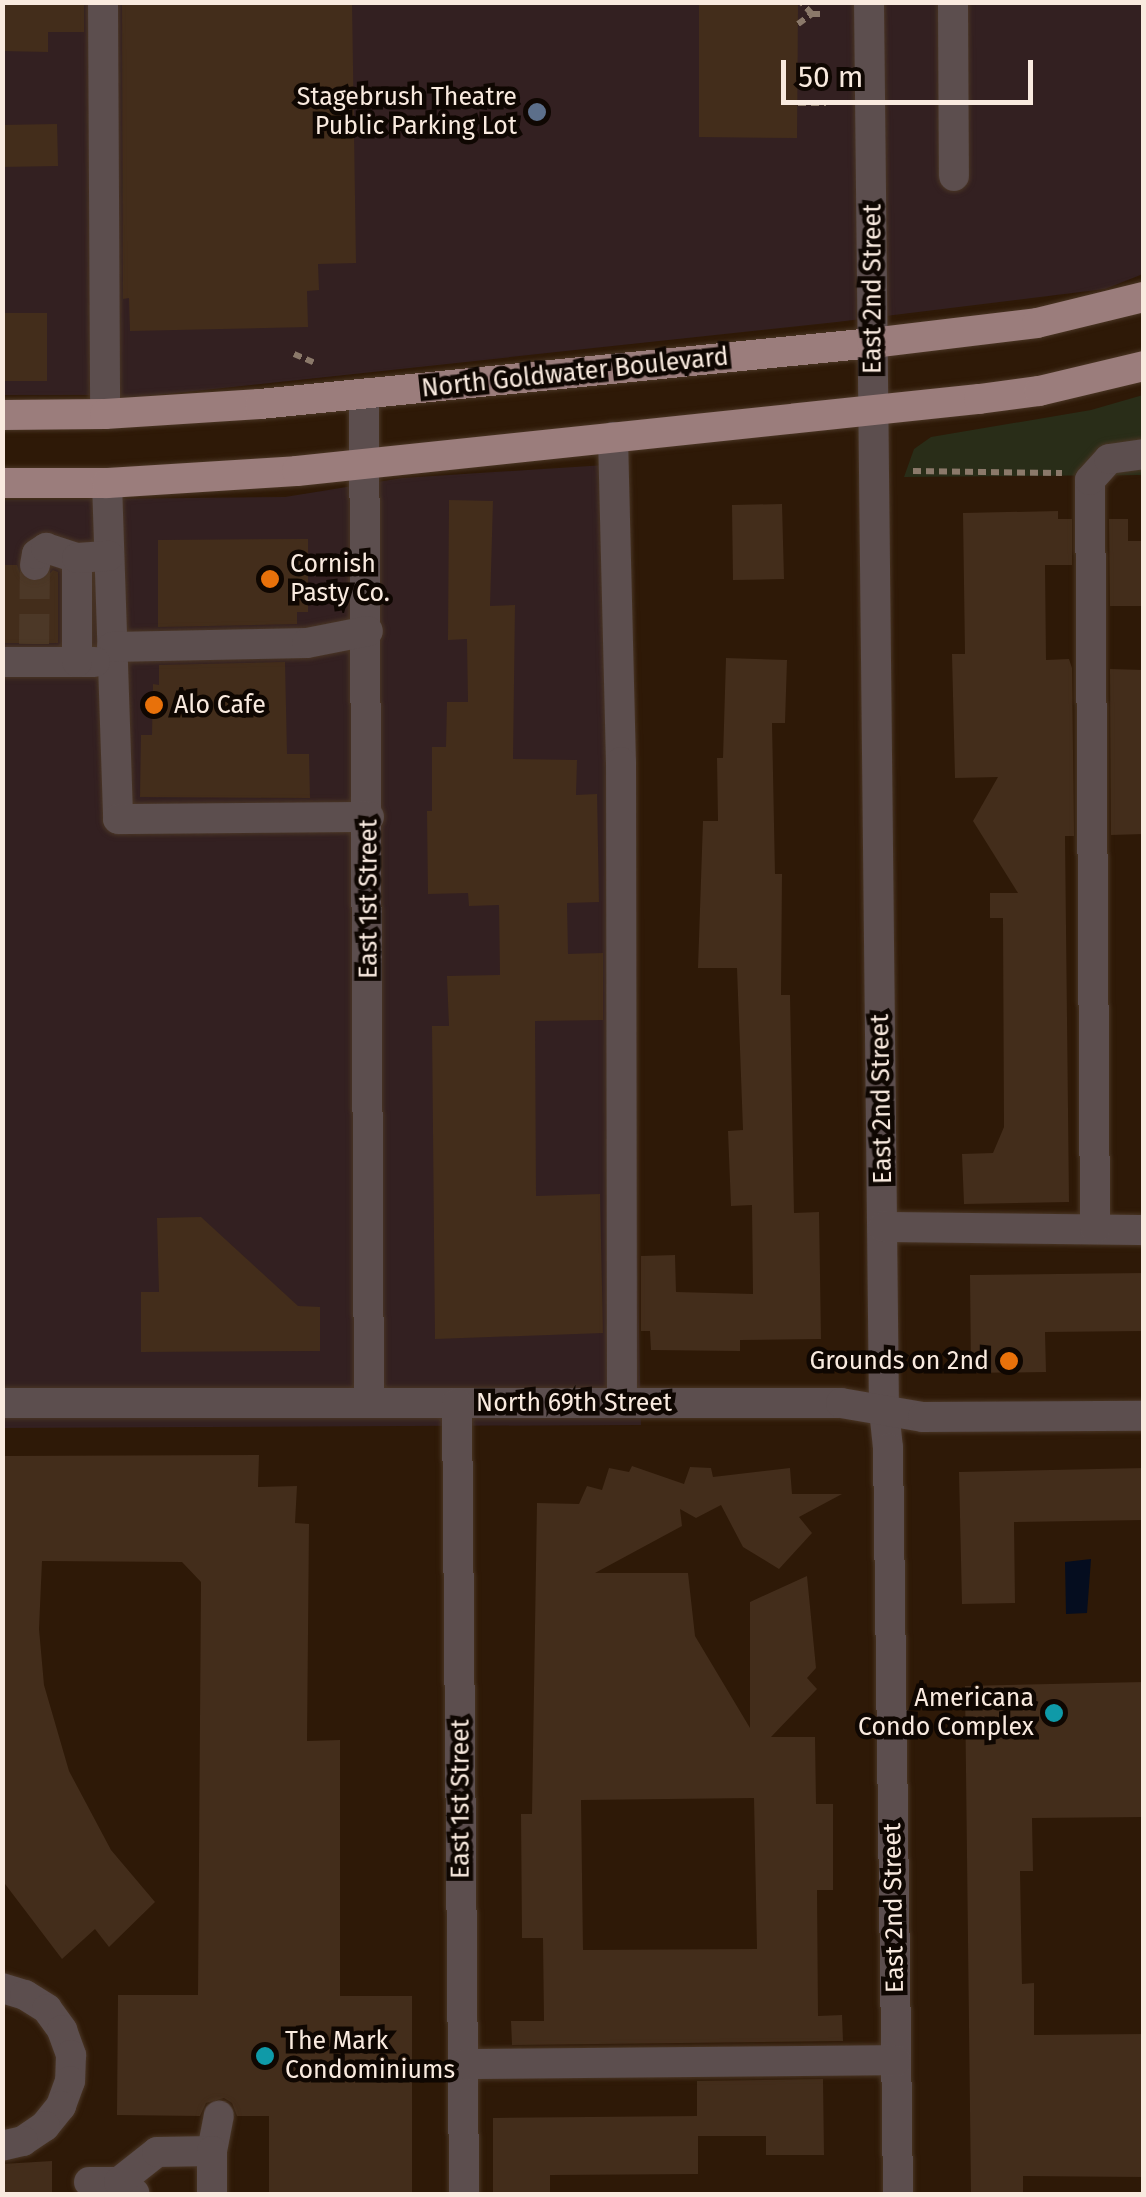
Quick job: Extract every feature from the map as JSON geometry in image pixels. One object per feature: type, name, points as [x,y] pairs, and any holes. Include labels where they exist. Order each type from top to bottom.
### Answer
[{"type":"main road","name":"North Goldwater Boulevard","points":[[2,415],[106,414],[364,394],[872,343],[1037,322],[1144,297]]},
{"type":"main road","points":[[2,483],[107,483],[365,464],[1039,392],[1144,366]]},
{"type":"street","points":[[103,2],[106,414]]},
{"type":"street","name":"East 2nd Street","points":[[869,2],[884,1410],[898,2194]]},
{"type":"street","points":[[953,4],[954,176]]},
{"type":"street","name":"East 1st Street","points":[[364,394],[368,630],[368,1403]]},
{"type":"street","points":[[613,437],[620,762],[622,1403]]},
{"type":"street","points":[[1095,1229],[1089,518],[1093,473],[1109,459],[1135,454]]},
{"type":"street","points":[[107,483],[118,819],[368,817]]},
{"type":"street","points":[[34,564],[37,554],[46,548],[77,558],[109,556]]},
{"type":"street","points":[[77,558],[77,662]]},
{"type":"street","points":[[2,662],[34,653],[77,662],[112,654],[307,643],[368,630]]},
{"type":"street","points":[[883,1228],[1144,1230]]},
{"type":"street","name":"North 69th Street","points":[[2,1403],[841,1403],[923,1418],[1144,1416]]},
{"type":"street","name":"East 1st Street","points":[[458,1403],[464,2194]]},
{"type":"street","points":[[2,1988],[25,1994],[47,2009],[62,2030],[71,2055],[70,2081],[61,2106],[45,2126],[23,2140],[2,2146]]},
{"type":"street","points":[[463,2064],[896,2060]]},
{"type":"street","points":[[212,2194],[212,2151],[220,2116]]},
{"type":"street","points":[[115,2186],[157,2152],[212,2151]]},
{"type":"path","points":[[801,2],[812,14],[824,14]]},
{"type":"path","points":[[798,24],[808,21],[812,14]]},
{"type":"path","points":[[798,103],[826,103]]},
{"type":"path","points":[[294,354],[313,362]]},
{"type":"path","points":[[913,471],[1093,473]]},
{"type":"shaded area","points":[[3,3],[95,3],[100,395],[3,395]]},
{"type":"shaded area","points":[[105,3],[1143,3],[1143,274],[1105,289],[837,322],[111,400]]},
{"type":"shaded area","points":[[621,464],[641,1425],[3,1428],[2,500],[285,497],[402,478]]},
{"type":"green space","points":[[1143,395],[1143,475],[904,477],[914,449],[931,437],[1091,410]]},
{"type":"water","points":[[1091,1559],[1087,1613],[1066,1614],[1065,1562]]},
{"type":"building","points":[[2,2],[84,2],[84,32],[48,32],[48,52],[2,51]]},
{"type":"building","points":[[122,2],[352,2],[356,263],[318,264],[319,290],[307,291],[308,327],[130,331],[129,298],[123,299]]},
{"type":"building","points":[[699,2],[798,2],[797,138],[699,137]]},
{"type":"building","points":[[57,124],[58,166],[2,167],[2,125]]},
{"type":"building","points":[[2,313],[47,313],[47,381],[2,381]]},
{"type":"building","points":[[449,500],[493,501],[490,606],[515,605],[513,759],[577,760],[576,795],[597,794],[599,902],[567,903],[568,954],[603,953],[603,1020],[535,1021],[536,1196],[600,1194],[603,1333],[435,1339],[432,1026],[449,1026],[447,976],[500,975],[499,905],[469,906],[468,893],[428,894],[427,811],[432,811],[432,747],[446,747],[447,702],[468,702],[467,639],[448,640]]},
{"type":"building","points":[[782,504],[784,579],[733,580],[732,505]]},
{"type":"building","points":[[1058,511],[1058,519],[1072,519],[1072,565],[1045,565],[1046,660],[1069,659],[1072,668],[1074,836],[1065,836],[1069,1202],[964,1204],[962,1154],[993,1153],[1004,1127],[1003,918],[990,918],[990,893],[1018,893],[973,821],[998,777],[955,778],[952,654],[965,654],[963,513]]},
{"type":"building","points":[[1109,519],[1128,519],[1128,541],[1144,541],[1144,606],[1110,606]]},
{"type":"building","points":[[308,539],[308,612],[297,612],[297,624],[158,627],[158,540]]},
{"type":"building","points":[[2,565],[17,565],[22,579],[33,584],[42,582],[53,570],[58,572],[58,643],[2,643]]},
{"type":"building","points":[[726,658],[787,660],[785,723],[772,723],[775,874],[782,874],[781,995],[790,995],[794,1213],[819,1212],[821,1339],[740,1340],[740,1351],[651,1350],[650,1331],[641,1331],[641,1256],[675,1255],[676,1292],[753,1294],[752,1205],[731,1206],[728,1131],[743,1130],[737,968],[698,968],[703,821],[718,821],[717,758],[723,758]]},
{"type":"building","points":[[285,662],[287,754],[309,754],[310,798],[140,797],[141,735],[152,735],[153,684],[159,685],[159,665]]},
{"type":"building","points":[[1110,669],[1144,670],[1144,834],[1111,835]]},
{"type":"building","points":[[201,1217],[298,1306],[320,1307],[320,1351],[141,1352],[141,1292],[159,1292],[157,1218]]},
{"type":"building","points":[[1144,1273],[1144,1331],[1045,1332],[1046,1372],[971,1373],[970,1275]]},
{"type":"building","points":[[259,1455],[258,1487],[297,1486],[295,1523],[309,1524],[307,1741],[340,1740],[340,1996],[412,1996],[412,2194],[269,2194],[269,2116],[237,2116],[232,2103],[224,2098],[206,2103],[200,2116],[117,2115],[118,1995],[198,1995],[201,1582],[182,1562],[42,1561],[39,1629],[44,1685],[69,1771],[111,1850],[155,1902],[109,1947],[95,1929],[62,1959],[2,1880],[2,1456]]},
{"type":"building","points":[[632,1466],[684,1484],[690,1467],[711,1468],[713,1477],[790,1468],[792,1494],[842,1494],[799,1517],[812,1533],[779,1569],[743,1547],[721,1505],[696,1518],[680,1509],[682,1526],[595,1573],[688,1573],[695,1636],[750,1728],[750,1602],[807,1576],[816,1668],[807,1678],[817,1689],[771,1737],[815,1737],[816,1804],[833,1804],[833,1890],[817,1890],[818,2016],[842,2015],[843,2041],[512,2045],[511,2021],[544,2021],[543,1938],[522,1938],[521,1814],[532,1814],[537,1503],[579,1504],[587,1486],[602,1490],[609,1468],[629,1472]],"holes":[[[754,1798],[757,1949],[583,1950],[581,1800]]]},
{"type":"building","points":[[1144,1468],[1144,1520],[1014,1522],[1015,1603],[962,1604],[959,1472]]},
{"type":"building","points":[[1144,1682],[1144,1817],[1032,1818],[1033,1871],[1020,1871],[1022,1984],[1034,1983],[1034,2035],[1144,2034],[1144,2177],[1023,2176],[1023,2194],[971,2194],[965,1686]]},
{"type":"building","points":[[823,2079],[824,2155],[766,2155],[766,2136],[698,2136],[698,2174],[550,2175],[550,2194],[493,2194],[493,2118],[697,2116],[697,2081]]},
{"type":"building","points":[[52,2161],[52,2194],[2,2194],[2,2164]]},
{"type":"tunnel","points":[[34,644],[35,565]]},
{"type":"place","name":"Stagebrush Theatre Public Parking Lot","points":[[537,112]]},
{"type":"place","name":"Cornish Pasty Co.","points":[[270,579]]},
{"type":"place","name":"Alo Cafe","points":[[154,705]]},
{"type":"place","name":"Grounds on 2nd","points":[[1009,1361]]},
{"type":"place","name":"Americana Condo Complex","points":[[1054,1713]]},
{"type":"place","name":"The Mark Condominiums","points":[[265,2056]]}]
